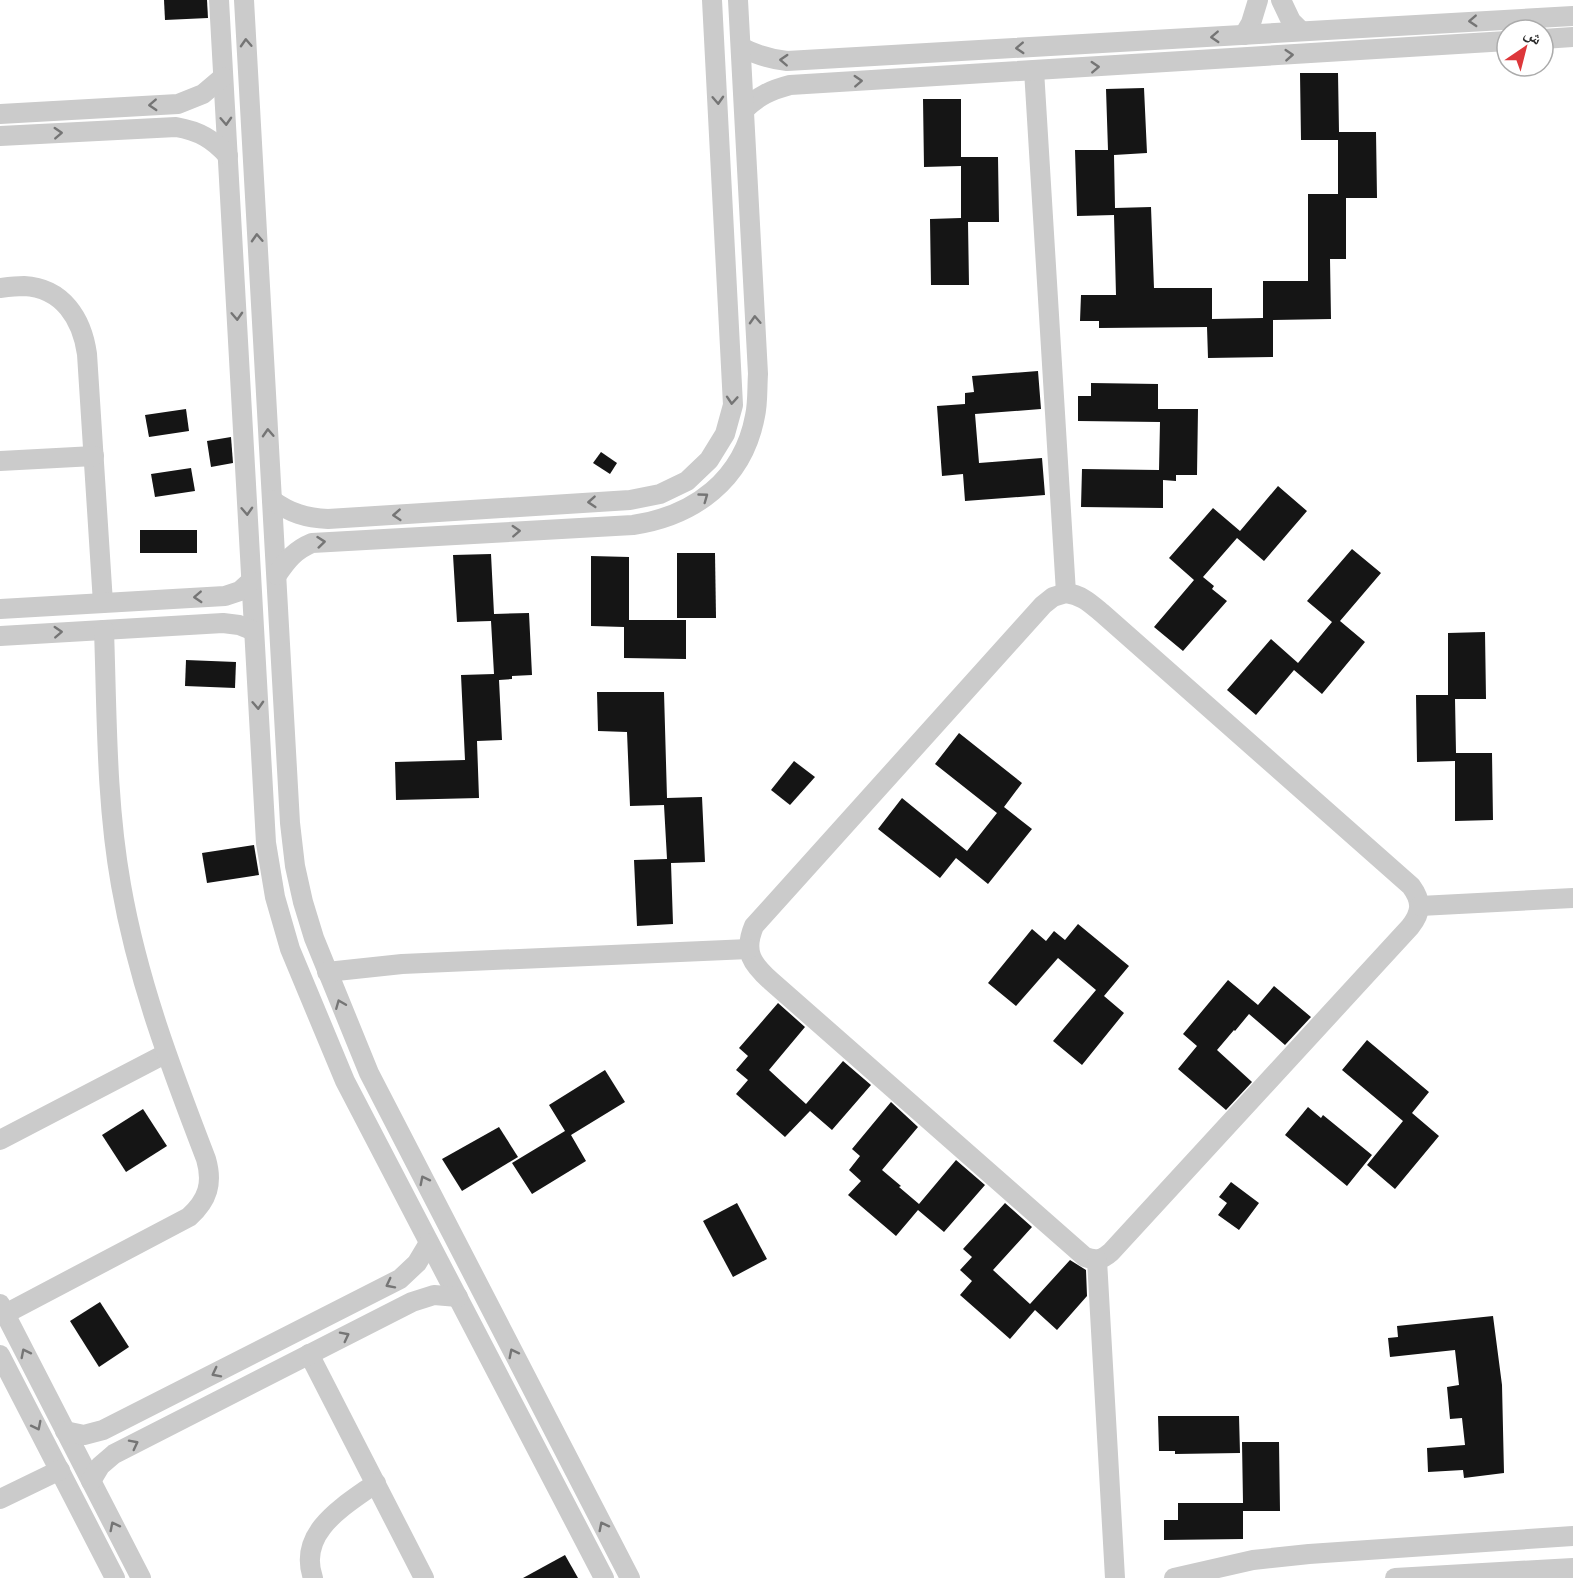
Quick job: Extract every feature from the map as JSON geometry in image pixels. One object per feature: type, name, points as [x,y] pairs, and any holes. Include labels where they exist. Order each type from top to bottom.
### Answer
[{"type":"street","points":[[219,0],[266,843],[275,897],[290,949],[345,1081],[604,1578]]},
{"type":"street","points":[[244,0],[289,811],[295,866],[303,902],[327,972],[369,1073],[630,1578]]},
{"type":"street","points":[[272,500],[297,515],[313,518],[364,517],[630,500],[660,494],[687,481],[709,460],[725,434],[733,405],[712,0]]},
{"type":"street","points":[[277,575],[287,559],[298,549],[312,543],[633,525],[657,521],[680,513],[707,496],[727,477],[746,446],[756,416],[757,385],[738,0]]},
{"type":"street","points":[[1244,35],[1251,23],[1258,0]]},
{"type":"street","points":[[1281,0],[1291,21],[1301,32]]},
{"type":"street","points":[[716,65],[741,55],[755,54],[787,61],[820,60],[1573,16]]},
{"type":"street","points":[[1555,38],[1573,37]]},
{"type":"street","points":[[744,110],[757,98],[790,85],[1495,42]]},
{"type":"street","points":[[820,60],[822,83]]},
{"type":"street","points":[[1034,70],[1066,593]]},
{"type":"street","points":[[0,114],[178,104],[203,94],[224,77]]},
{"type":"street","points":[[0,136],[176,127],[192,129],[206,135],[228,156]]},
{"type":"street","points":[[0,288],[26,286],[45,291],[62,302],[76,316],[84,334],[103,603]]},
{"type":"street","points":[[0,460],[94,456]]},
{"type":"street","points":[[364,517],[367,539]]},
{"type":"street","points":[[0,609],[225,596],[240,591],[251,580]]},
{"type":"street","points":[[1066,593],[1077,594],[1087,600],[1411,886],[1418,896],[1420,906],[1418,918],[1403,935],[1111,1252],[1105,1258],[1097,1260],[1085,1257],[765,976],[754,964],[749,949],[749,937],[754,926],[1043,605],[1053,597],[1066,593]]},
{"type":"street","points":[[0,636],[231,623],[254,631]]},
{"type":"street","points":[[104,630],[111,797],[121,884],[139,970],[165,1054],[206,1159],[210,1172],[210,1185],[199,1208],[189,1217],[3,1309],[141,1578]]},
{"type":"street","points":[[1420,906],[1573,898]]},
{"type":"street","points":[[327,972],[402,964],[749,949]]},
{"type":"street","points":[[0,1140],[165,1054]]},
{"type":"street","points":[[65,1431],[84,1434],[103,1430],[400,1279],[417,1263],[429,1243]]},
{"type":"street","points":[[1097,1260],[1115,1578]]},
{"type":"street","points":[[91,1481],[100,1466],[114,1454],[309,1354],[423,1298],[446,1295],[458,1297]]},
{"type":"street","points":[[309,1354],[424,1578]]},
{"type":"street","points":[[0,1355],[115,1578]]},
{"type":"street","points":[[0,1498],[60,1470]]},
{"type":"street","points":[[313,1578],[310,1569],[311,1548],[319,1528],[334,1513],[375,1483]]},
{"type":"street","points":[[1174,1578],[1253,1560],[1309,1554],[1573,1536]]},
{"type":"street","points":[[1395,1578],[1573,1568]]},
{"type":"building","points":[[164,0],[207,0],[208,18],[165,20]]},
{"type":"building","points":[[1300,73],[1338,73],[1339,132],[1376,132],[1377,198],[1346,198],[1346,259],[1330,259],[1331,319],[1273,320],[1273,357],[1208,358],[1207,327],[1099,328],[1099,321],[1080,321],[1081,295],[1116,295],[1114,215],[1077,216],[1075,150],[1108,150],[1106,89],[1144,88],[1147,153],[1114,155],[1115,208],[1151,207],[1154,288],[1212,288],[1212,319],[1263,318],[1263,281],[1308,281],[1308,194],[1338,194],[1338,140],[1301,140]]},
{"type":"building","points":[[923,99],[961,99],[961,157],[998,157],[999,222],[968,222],[969,285],[931,285],[930,219],[961,218],[961,166],[924,167]]},
{"type":"building","points":[[1038,371],[1041,409],[975,414],[979,463],[1042,458],[1045,495],[965,501],[963,474],[942,476],[937,406],[965,404],[965,393],[974,392],[972,376]]},
{"type":"building","points":[[1091,383],[1158,384],[1158,409],[1198,409],[1197,475],[1176,475],[1176,481],[1163,480],[1163,508],[1081,507],[1082,469],[1159,470],[1160,422],[1078,421],[1078,396],[1091,396]]},
{"type":"building","points":[[186,409],[189,431],[149,437],[145,415]]},
{"type":"building","points":[[231,437],[233,463],[211,467],[207,441]]},
{"type":"building","points":[[601,452],[617,463],[610,474],[593,463]]},
{"type":"building","points":[[191,468],[195,491],[155,497],[151,474]]},
{"type":"building","points":[[1278,486],[1307,511],[1264,561],[1237,538],[1203,577],[1214,586],[1212,589],[1227,601],[1183,651],[1154,627],[1194,580],[1169,558],[1213,508],[1240,531]]},
{"type":"building","points":[[140,530],[197,530],[197,553],[140,553]]},
{"type":"building","points":[[1352,549],[1381,573],[1340,621],[1365,642],[1322,694],[1294,670],[1256,715],[1227,690],[1271,639],[1298,663],[1332,622],[1307,601]]},
{"type":"building","points":[[677,553],[715,553],[716,618],[677,618]]},
{"type":"building","points":[[491,554],[494,614],[529,613],[532,675],[512,676],[512,679],[499,680],[502,740],[477,741],[479,798],[396,800],[395,762],[465,760],[461,675],[494,674],[491,621],[457,622],[453,555]]},
{"type":"building","points":[[591,556],[629,557],[629,620],[686,620],[686,659],[624,658],[624,627],[591,626]]},
{"type":"building","points":[[1485,632],[1486,699],[1455,699],[1456,753],[1492,753],[1493,820],[1455,821],[1455,761],[1417,762],[1416,695],[1448,695],[1448,633]]},
{"type":"building","points":[[186,660],[236,662],[235,688],[185,686]]},
{"type":"building","points":[[597,692],[664,692],[667,798],[702,797],[705,862],[671,863],[673,924],[637,926],[634,860],[667,859],[664,805],[630,806],[627,732],[598,731]]},
{"type":"building","points":[[959,733],[1022,783],[1004,807],[1032,829],[988,884],[956,858],[940,878],[878,829],[902,798],[967,851],[997,813],[935,764]]},
{"type":"building","points":[[794,761],[815,777],[790,805],[771,790]]},
{"type":"building","points":[[254,845],[259,875],[207,883],[202,853]]},
{"type":"building","points":[[1078,924],[1129,966],[1104,996],[1124,1013],[1082,1065],[1053,1041],[1096,990],[1058,958],[1016,1006],[988,983],[1032,929],[1046,941],[1054,931],[1065,940]]},
{"type":"building","points":[[1228,980],[1258,1005],[1274,986],[1311,1017],[1285,1045],[1249,1014],[1234,1030],[1217,1050],[1252,1082],[1226,1110],[1178,1069],[1197,1046],[1183,1034]]},
{"type":"building","points":[[778,1003],[805,1027],[769,1070],[806,1104],[843,1061],[871,1085],[832,1130],[810,1111],[785,1137],[736,1094],[748,1080],[736,1070],[748,1056],[739,1048]]},
{"type":"building","points":[[1367,1040],[1429,1092],[1412,1113],[1439,1136],[1395,1189],[1367,1165],[1403,1121],[1342,1070]]},
{"type":"building","points":[[605,1070],[625,1102],[571,1135],[586,1161],[532,1194],[512,1163],[565,1131],[549,1105]]},
{"type":"building","points":[[891,1102],[918,1127],[882,1170],[901,1186],[899,1187],[919,1204],[956,1160],[985,1185],[944,1232],[918,1210],[896,1236],[848,1195],[861,1181],[849,1170],[860,1156],[852,1149]]},
{"type":"building","points":[[1308,1107],[1321,1118],[1323,1115],[1372,1155],[1347,1186],[1285,1135]]},
{"type":"building","points":[[143,1109],[167,1146],[126,1172],[102,1135]]},
{"type":"building","points":[[499,1127],[518,1157],[462,1191],[442,1159]]},
{"type":"building","points":[[1231,1182],[1259,1203],[1239,1230],[1218,1215],[1227,1203],[1219,1197]]},
{"type":"building","points":[[737,1203],[767,1259],[733,1277],[703,1221]]},
{"type":"building","points":[[1005,1203],[1032,1227],[993,1270],[1030,1304],[1070,1260],[1086,1270],[1087,1296],[1057,1330],[1035,1310],[1010,1339],[960,1295],[972,1281],[960,1270],[972,1257],[963,1249]]},
{"type":"building","points":[[100,1302],[129,1347],[99,1367],[70,1321]]},
{"type":"building","points":[[1493,1316],[1502,1385],[1504,1473],[1464,1478],[1463,1470],[1428,1472],[1427,1448],[1465,1445],[1462,1418],[1450,1419],[1447,1387],[1459,1385],[1455,1350],[1390,1357],[1388,1338],[1398,1337],[1397,1326]]},
{"type":"building","points":[[1158,1416],[1239,1416],[1240,1453],[1175,1454],[1175,1451],[1159,1451]]},
{"type":"building","points":[[1242,1442],[1279,1442],[1280,1511],[1243,1511],[1243,1539],[1164,1540],[1164,1520],[1178,1520],[1178,1503],[1243,1503]]},
{"type":"building","points":[[565,1555],[578,1578],[523,1578]]}]
